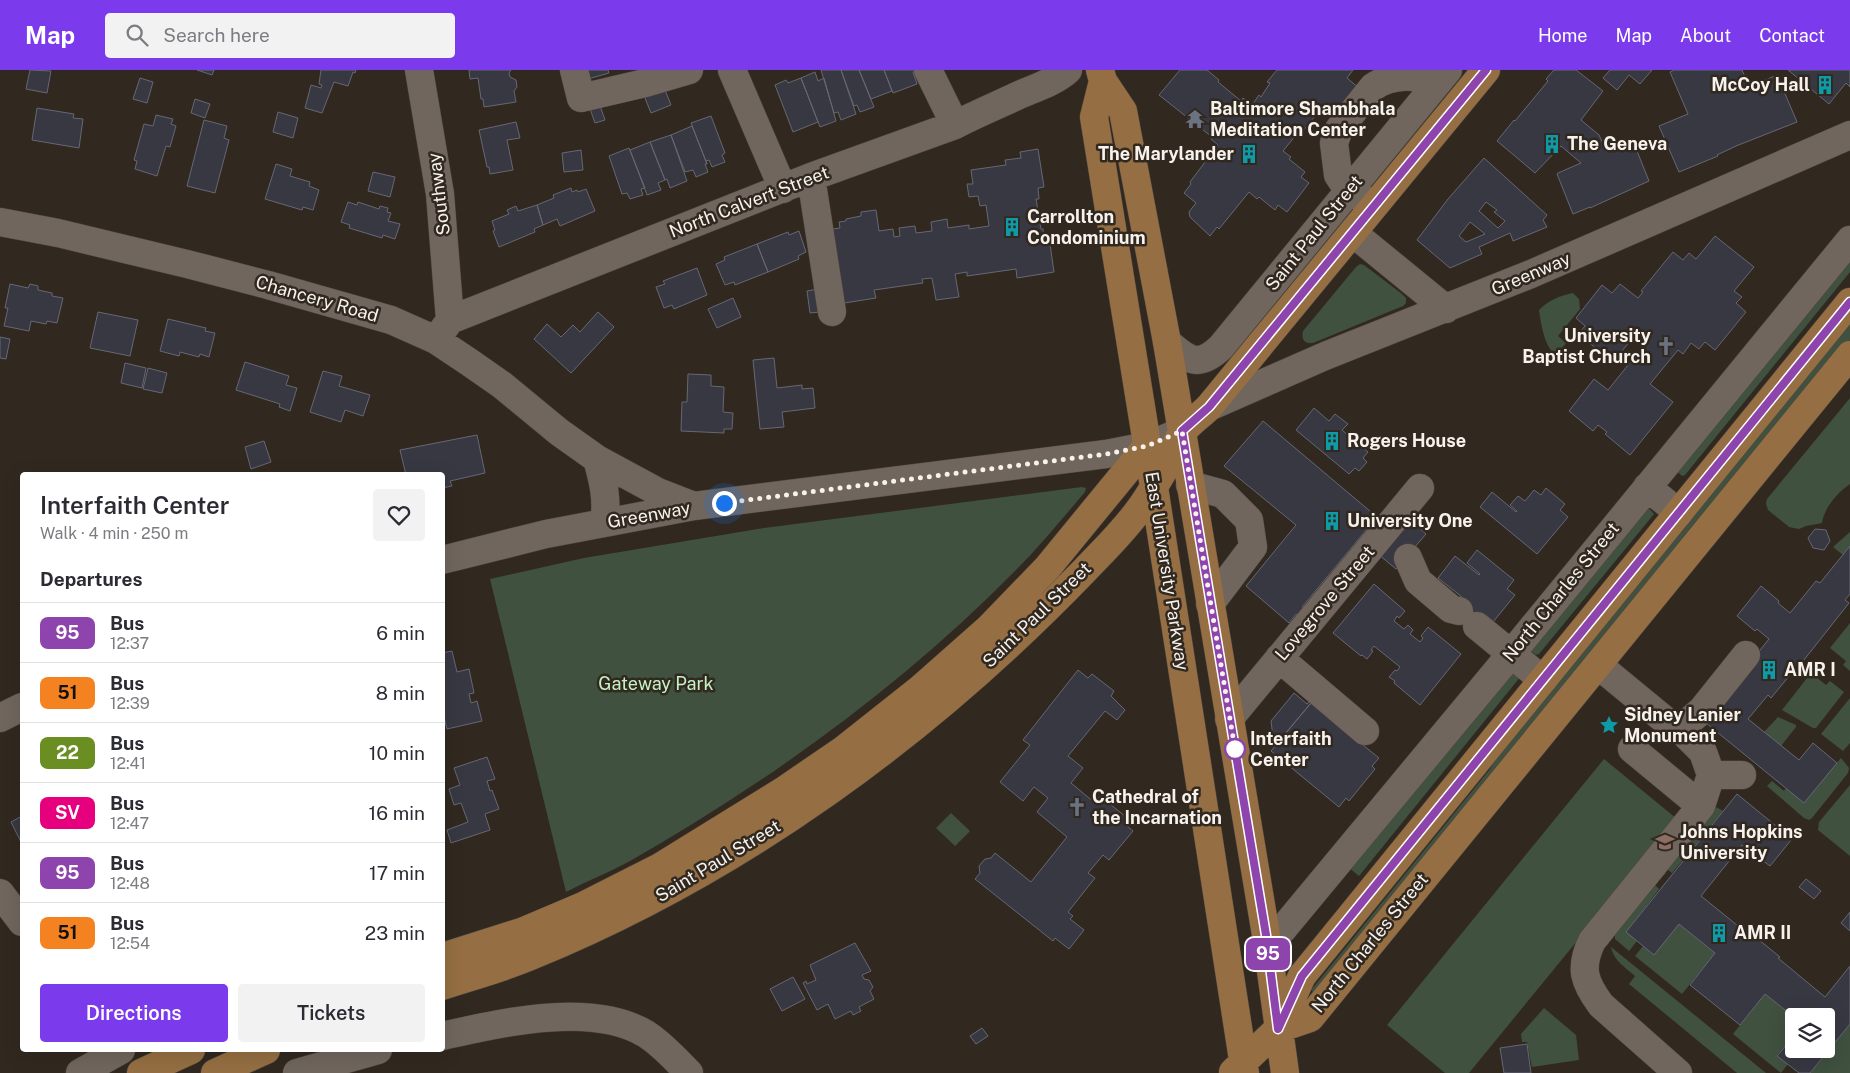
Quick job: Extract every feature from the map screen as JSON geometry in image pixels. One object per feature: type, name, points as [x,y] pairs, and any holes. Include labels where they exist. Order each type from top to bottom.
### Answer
[{"type":"main road","name":"Saint Paul Street","points":[[445,985],[528,958],[577,937],[658,897],[722,861],[870,762],[947,700],[1021,633],[1128,525],[1170,460],[1182,431],[1209,407],[1486,70]]},
{"type":"main road","name":"East University Parkway","points":[[1102,76],[1123,111],[1167,342],[1266,935],[1285,1073]]},
{"type":"main road","name":"East University Parkway","points":[[1102,76],[1094,117],[1154,487],[1240,1069]]},
{"type":"main road","name":"North Charles Street","points":[[1240,1069],[1278,1029],[1302,976],[1850,302]]},
{"type":"main road","name":"North Charles Street","points":[[1278,1029],[1310,1018],[1850,355]]},
{"type":"main road","name":"Saint Paul Street","points":[[445,957],[524,932],[583,906],[660,867],[784,791],[843,750],[920,689],[988,628],[1047,568],[1147,446]]},
{"type":"main road","points":[[144,1072],[187,1052]]},
{"type":"main road","points":[[214,1073],[261,1052]]},
{"type":"street","name":"Southway","points":[[420,70],[440,194],[443,330]]},
{"type":"street","points":[[574,70],[581,98],[645,83],[689,70]]},
{"type":"street","points":[[732,70],[783,189]]},
{"type":"street","points":[[928,70],[955,125]]},
{"type":"street","name":"North Calvert Street","points":[[443,330],[783,189],[955,125],[1049,82],[1068,70]]},
{"type":"street","points":[[1374,207],[1350,188],[1338,175],[1334,143],[1335,136],[1373,87],[1386,79],[1411,76],[1443,76]]},
{"type":"street","name":"Saint Paul Street","points":[[1167,342],[1184,356],[1194,360],[1202,360],[1211,356],[1221,347],[1443,76]]},
{"type":"street","name":"Greenway","points":[[1209,407],[1325,356],[1531,274],[1850,135]]},
{"type":"street","points":[[812,178],[832,312]]},
{"type":"street","name":"Chancery Road","points":[[0,222],[67,235],[268,285],[391,320],[443,330],[502,385],[559,432],[597,459],[658,492],[694,506]]},
{"type":"street","points":[[1353,233],[1446,309]]},
{"type":"street","name":"North Charles Street","points":[[1266,935],[1282,930],[1850,240]]},
{"type":"street","name":"Greenway","points":[[445,559],[546,534],[694,506],[1106,454],[1147,446],[1182,431]]},
{"type":"street","points":[[597,459],[606,498],[604,522]]},
{"type":"street","points":[[1190,485],[1230,485],[1250,520],[1253,547],[1210,604]]},
{"type":"street","points":[[1647,487],[1678,514]]},
{"type":"street","name":"Lovegrove Street","points":[[1230,718],[1420,488]]},
{"type":"street","points":[[1408,558],[1418,581],[1451,609],[1468,618],[1543,680]]},
{"type":"street","points":[[1680,729],[1702,710],[1746,655]]},
{"type":"street","points":[[1279,658],[1365,731]]},
{"type":"street","points":[[1598,664],[1666,721],[1680,729],[1703,752],[1711,775],[1701,806],[1592,941],[1584,964],[1585,980],[1601,1005],[1678,1073]]},
{"type":"street","points":[[0,718],[20,708]]},
{"type":"street","points":[[1632,748],[1701,806]]},
{"type":"street","points":[[1711,775],[1742,775]]},
{"type":"street","points":[[0,893],[20,919]]},
{"type":"street","points":[[445,1035],[495,1024],[538,1018],[584,1017],[605,1020],[627,1025],[647,1035],[689,1073]]},
{"type":"street","points":[[80,1073],[117,1052]]},
{"type":"street","points":[[129,1052],[144,1072]]},
{"type":"street","points":[[298,1073],[371,1052]]},
{"type":"green space","points":[[1850,249],[1850,272],[1685,475],[1682,476],[1674,469]]},
{"type":"green space","points":[[1360,264],[1364,265],[1402,294],[1406,298],[1406,303],[1403,306],[1313,343],[1306,342],[1303,339],[1303,331]]},
{"type":"green space","points":[[1573,293],[1579,299],[1580,309],[1558,336],[1566,343],[1560,351],[1554,354],[1545,339],[1539,310],[1555,299]]},
{"type":"green space","points":[[1850,311],[1850,345],[1314,1004],[1312,989],[1490,769],[1510,734]]},
{"type":"green space","points":[[1850,398],[1850,484],[1832,501],[1825,512],[1822,523],[1799,529],[1789,527],[1768,510],[1767,499]]},
{"type":"green space","name":"Gateway Park","points":[[1086,488],[1085,492],[1015,571],[972,613],[881,692],[783,765],[682,831],[615,869],[566,892],[490,579],[584,558],[764,528]]},
{"type":"green space","points":[[1645,504],[1654,514],[1539,654],[1536,655],[1528,649]]},
{"type":"green space","points":[[1850,532],[1850,546],[1843,555],[1833,547]]},
{"type":"green space","points":[[1850,623],[1850,671],[1843,665],[1846,661],[1830,648]]},
{"type":"green space","points":[[1510,667],[1521,676],[1359,876],[1348,867]]},
{"type":"green space","points":[[1811,673],[1826,685],[1830,681],[1844,692],[1816,728],[1782,710]]},
{"type":"green space","points":[[1850,698],[1850,743],[1843,751],[1821,734]]},
{"type":"green space","points":[[1778,717],[1796,725],[1781,746],[1764,732]]},
{"type":"green space","points":[[1841,758],[1849,768],[1848,773],[1809,820],[1804,818],[1767,786],[1772,781],[1784,791],[1786,788],[1804,802]]},
{"type":"green space","points":[[1604,759],[1677,819],[1469,1073],[1445,1073],[1387,1025]]},
{"type":"green space","points":[[1850,785],[1850,856],[1818,830],[1819,822]]},
{"type":"green space","points":[[1716,807],[1723,811],[1672,873],[1667,869]]},
{"type":"green space","points":[[951,813],[970,831],[955,846],[936,828]]},
{"type":"green space","points":[[1664,872],[1666,873],[1655,885],[1659,889],[1627,932],[1637,941],[1629,951],[1615,939],[1615,933]]},
{"type":"green space","points":[[1679,924],[1715,953],[1682,994],[1635,956],[1643,946]]},
{"type":"green space","points":[[1611,947],[1766,1073],[1737,1073],[1629,984],[1635,976],[1617,960]]},
{"type":"green space","points":[[1765,994],[1785,1010],[1785,1046],[1777,1055],[1788,1064],[1781,1073],[1733,1034]]},
{"type":"green space","points":[[1544,1008],[1576,1035],[1579,1060],[1532,1067],[1527,1042],[1522,1042],[1521,1034]]},
{"type":"green space","points":[[1850,1024],[1850,1073],[1810,1073],[1822,1058],[1835,1058],[1835,1042]]},
{"type":"building","points":[[30,70],[51,71],[47,93],[26,89]]},
{"type":"building","points":[[197,70],[214,70],[212,75]]},
{"type":"building","points":[[321,70],[356,70],[355,73],[353,72],[348,86],[334,82],[322,113],[305,108],[311,85],[321,88],[322,85],[319,84]]},
{"type":"building","points":[[469,70],[511,70],[509,73],[510,77],[516,80],[517,87],[514,91],[516,102],[484,107],[478,78],[470,79]]},
{"type":"building","points":[[585,70],[608,70],[609,73],[588,79]]},
{"type":"building","points":[[821,70],[841,70],[856,114],[841,120],[838,112],[834,113]]},
{"type":"building","points":[[841,70],[859,70],[874,107],[860,112],[857,105],[854,106]]},
{"type":"building","points":[[859,70],[884,70],[892,91],[871,99]]},
{"type":"building","points":[[884,70],[915,70],[913,72],[917,84],[893,93]]},
{"type":"building","name":"The Marylander","points":[[1180,70],[1207,70],[1241,101],[1243,98],[1252,105],[1259,95],[1261,97],[1270,83],[1267,82],[1277,70],[1353,70],[1347,78],[1360,89],[1340,115],[1325,104],[1302,132],[1300,130],[1283,151],[1291,157],[1289,159],[1305,172],[1301,177],[1309,183],[1287,212],[1278,205],[1275,210],[1259,197],[1257,199],[1249,192],[1219,229],[1217,227],[1210,236],[1190,217],[1189,212],[1196,203],[1184,193],[1218,145],[1211,139],[1212,137],[1159,95]]},
{"type":"building","name":"The Geneva","points":[[1554,70],[1576,70],[1603,91],[1581,120],[1599,135],[1607,152],[1633,141],[1649,181],[1573,214],[1557,174],[1581,163],[1561,146],[1535,173],[1497,141],[1548,81],[1546,79]]},
{"type":"building","points":[[1610,70],[1652,70],[1640,84],[1629,75],[1617,90],[1603,78]]},
{"type":"building","points":[[1674,70],[1742,70],[1749,87],[1777,75],[1797,122],[1736,146],[1718,156],[1679,172],[1659,126],[1688,114],[1670,72]]},
{"type":"building","name":"McCoy Hall","points":[[1788,70],[1850,70],[1850,87],[1846,83],[1829,104]]},
{"type":"building","points":[[815,72],[818,81],[824,78],[836,121],[820,127],[801,78]]},
{"type":"building","points":[[140,78],[153,82],[147,103],[133,99]]},
{"type":"building","points":[[801,78],[818,122],[793,132],[775,85],[786,80],[788,83]]},
{"type":"building","points":[[663,85],[671,105],[651,113],[643,93]]},
{"type":"building","points":[[195,99],[210,104],[205,118],[191,113]]},
{"type":"building","points":[[598,100],[605,120],[595,123],[588,103]]},
{"type":"building","points":[[37,108],[74,114],[73,118],[83,119],[79,148],[32,140]]},
{"type":"building","points":[[278,112],[298,118],[293,138],[273,132]]},
{"type":"building","points":[[156,115],[173,119],[171,124],[176,126],[170,147],[166,146],[157,176],[135,169],[137,161],[134,160],[144,124],[153,126]]},
{"type":"building","points":[[711,116],[725,153],[722,155],[725,162],[712,167],[709,160],[706,161],[707,164],[691,123]]},
{"type":"building","points":[[204,120],[227,126],[224,138],[229,140],[215,193],[187,186]]},
{"type":"building","points":[[516,122],[520,138],[507,140],[513,170],[490,174],[479,130]]},
{"type":"building","points":[[692,126],[707,164],[705,164],[708,172],[696,177],[693,170],[685,172],[671,135]]},
{"type":"building","points":[[671,135],[687,181],[670,188],[650,142]]},
{"type":"building","points":[[650,142],[665,180],[658,183],[661,190],[647,195],[630,150]]},
{"type":"building","points":[[629,148],[645,188],[641,189],[643,195],[630,199],[627,193],[622,194],[609,156]]},
{"type":"building","name":"Carrollton Condominium","points":[[1038,149],[1044,187],[1038,188],[1039,199],[1036,199],[1045,245],[1050,244],[1054,272],[1017,278],[1016,269],[967,276],[967,272],[955,274],[959,297],[936,300],[932,278],[922,279],[923,283],[874,290],[876,298],[838,304],[833,229],[840,228],[839,222],[861,216],[861,212],[876,210],[879,231],[893,229],[894,237],[900,236],[899,228],[915,226],[916,233],[932,231],[931,222],[947,219],[948,228],[969,225],[969,229],[989,226],[986,205],[980,206],[978,196],[969,197],[967,184],[973,184],[971,170],[1006,165],[1005,160],[1021,158],[1020,152]]},
{"type":"building","points":[[581,150],[583,170],[564,172],[562,153]]},
{"type":"building","points":[[1484,158],[1547,215],[1543,220],[1547,227],[1513,241],[1510,233],[1479,247],[1482,254],[1450,268],[1417,240],[1448,199]],"holes":[[[1486,202],[1497,210],[1494,212],[1505,221],[1498,228],[1479,211]],[[1470,222],[1485,234],[1466,242],[1459,236]]]},
{"type":"building","points":[[276,164],[292,169],[290,176],[310,182],[309,186],[319,190],[313,210],[303,207],[302,210],[265,199]]},
{"type":"building","points":[[373,172],[395,177],[390,197],[368,191]]},
{"type":"building","points":[[571,188],[572,192],[586,189],[595,211],[560,226],[557,219],[543,225],[537,205],[554,198],[553,195]]},
{"type":"building","points":[[348,202],[357,205],[358,202],[379,209],[380,206],[388,208],[387,212],[391,213],[388,221],[400,224],[395,239],[383,235],[382,238],[349,228],[350,225],[341,222]]},
{"type":"building","points":[[537,205],[543,225],[534,229],[535,232],[499,247],[493,231],[495,230],[492,221],[509,214],[507,210],[516,206],[518,211]]},
{"type":"building","points":[[799,231],[806,252],[798,256],[799,259],[768,272],[757,244],[788,232],[789,235]]},
{"type":"building","name":"University Baptist Church","points":[[1715,236],[1754,267],[1734,291],[1742,297],[1736,303],[1746,312],[1715,350],[1705,342],[1699,349],[1691,343],[1683,354],[1678,350],[1650,384],[1673,402],[1630,455],[1605,434],[1607,432],[1598,425],[1593,431],[1569,411],[1594,379],[1608,390],[1649,339],[1639,330],[1613,362],[1578,334],[1585,326],[1576,318],[1602,285],[1612,293],[1620,284],[1638,298],[1643,292],[1641,291],[1673,252],[1683,260],[1689,253],[1696,259]]},
{"type":"building","points":[[757,244],[768,272],[735,285],[734,282],[725,285],[716,264],[725,260],[724,257]]},
{"type":"building","points":[[697,268],[707,295],[674,309],[672,305],[664,308],[656,287],[665,284],[663,281]]},
{"type":"building","points":[[10,284],[28,288],[30,284],[38,286],[38,290],[63,298],[57,323],[47,321],[46,324],[31,321],[29,331],[4,326],[8,308],[5,308]]},
{"type":"building","points":[[818,289],[821,312],[810,313],[807,291]]},
{"type":"building","points":[[733,298],[741,317],[717,328],[708,309]]},
{"type":"building","points":[[98,312],[138,320],[130,356],[90,348]]},
{"type":"building","points":[[598,312],[614,327],[571,373],[534,339],[547,324],[561,337],[573,325],[580,332]]},
{"type":"building","points":[[168,319],[206,328],[205,331],[215,333],[209,357],[200,354],[199,357],[180,352],[179,356],[160,351]]},
{"type":"building","points":[[0,337],[10,339],[6,359],[0,358]]},
{"type":"building","points":[[774,358],[777,388],[802,385],[802,389],[813,388],[815,408],[782,412],[784,427],[760,429],[753,360]]},
{"type":"building","points":[[245,362],[289,376],[286,385],[297,388],[290,411],[279,407],[280,404],[236,390]]},
{"type":"building","points":[[125,363],[146,368],[142,388],[121,383]]},
{"type":"building","points":[[148,368],[167,373],[162,393],[143,389]]},
{"type":"building","points":[[323,371],[342,376],[339,386],[370,395],[363,416],[345,410],[341,422],[310,412]]},
{"type":"building","points":[[688,374],[711,375],[711,386],[724,387],[723,412],[733,413],[732,429],[724,429],[724,433],[681,431],[682,402],[687,402]]},
{"type":"building","name":"Rogers House","points":[[1314,408],[1329,421],[1335,414],[1348,424],[1342,430],[1368,452],[1363,458],[1367,462],[1359,471],[1355,468],[1349,474],[1296,430]]},
{"type":"building","name":"University One","points":[[1263,421],[1377,517],[1302,607],[1304,609],[1298,616],[1296,614],[1289,623],[1246,586],[1296,525],[1224,466]]},
{"type":"building","points":[[477,435],[485,473],[450,481],[452,486],[445,487],[445,472],[405,472],[400,450]]},
{"type":"building","points":[[264,441],[271,462],[251,469],[245,447]]},
{"type":"building","points":[[1546,488],[1565,504],[1560,510],[1568,517],[1537,554],[1480,507],[1492,492],[1516,512],[1510,505],[1518,496],[1525,501],[1534,490],[1541,495]]},
{"type":"building","points":[[1408,518],[1426,534],[1396,569],[1378,554]]},
{"type":"building","points":[[1815,529],[1826,530],[1830,541],[1824,550],[1813,548],[1808,538]]},
{"type":"building","name":"AMR I","points":[[1850,546],[1850,594],[1845,600],[1849,603],[1800,665],[1771,698],[1768,695],[1748,719],[1799,760],[1813,743],[1837,763],[1804,803],[1706,723],[1740,675],[1769,639],[1757,629],[1755,631],[1737,616],[1761,586],[1790,613],[1816,581],[1820,583]]},
{"type":"building","points":[[1477,550],[1514,580],[1507,589],[1515,595],[1489,627],[1457,602],[1462,597],[1438,578],[1455,556],[1479,575],[1467,563]]},
{"type":"building","points":[[1374,584],[1405,611],[1399,618],[1397,616],[1394,621],[1404,629],[1408,625],[1413,630],[1410,634],[1420,642],[1423,638],[1421,636],[1428,627],[1461,654],[1420,705],[1389,677],[1400,667],[1374,646],[1367,659],[1361,656],[1333,633]]},
{"type":"building","points":[[452,651],[457,672],[469,669],[474,693],[469,694],[471,703],[477,701],[482,721],[447,729],[445,721],[445,652]]},
{"type":"building","name":"Cathedral of the Incarnation","points":[[1078,670],[1088,678],[1092,674],[1114,691],[1111,696],[1125,710],[1117,720],[1105,711],[1068,756],[1083,768],[1071,783],[1095,803],[1100,796],[1131,821],[1127,826],[1133,831],[1109,860],[1103,855],[1088,873],[1095,878],[1068,912],[1073,916],[1070,919],[1084,930],[1069,949],[1055,938],[1053,941],[975,879],[980,873],[979,866],[985,859],[991,858],[995,853],[1031,882],[1067,837],[1037,812],[1048,798],[1034,787],[1023,801],[1000,782],[1030,745],[1023,740]]},
{"type":"building","points":[[1294,693],[1307,704],[1311,703],[1278,742],[1273,737],[1271,721]]},
{"type":"building","points":[[1311,703],[1379,758],[1372,766],[1375,769],[1349,801],[1346,798],[1339,807],[1271,751]]},
{"type":"building","points":[[487,757],[495,779],[487,781],[499,809],[485,814],[490,830],[451,843],[447,830],[468,822],[461,803],[454,805],[449,789],[460,785],[454,768]]},
{"type":"building","name":"AMR II","points":[[1737,794],[1791,840],[1770,866],[1742,845],[1701,896],[1780,957],[1778,958],[1825,997],[1850,966],[1850,1024],[1835,1042],[1835,1008],[1785,1008],[1785,1010],[1765,994],[1740,1025],[1690,985],[1715,953],[1679,924],[1654,955],[1626,932]]},
{"type":"building","points":[[20,817],[20,840],[11,822]]},
{"type":"building","points":[[1806,879],[1821,891],[1814,899],[1799,887]]},
{"type":"building","name":"AMR II","points":[[1850,912],[1850,931],[1841,923]]},
{"type":"building","points":[[855,943],[871,971],[862,975],[864,979],[869,980],[873,987],[870,991],[874,999],[859,1007],[861,1011],[853,1015],[851,1011],[835,1019],[828,1004],[817,1010],[803,983],[806,981],[807,984],[816,980],[810,965]]},
{"type":"building","points":[[793,977],[805,999],[782,1011],[770,989]]},
{"type":"building","points":[[982,1028],[988,1036],[976,1044],[970,1036]]},
{"type":"building","points":[[1527,1044],[1531,1073],[1504,1073],[1500,1048]]},
{"type":"building","name":"AMR II","points":[[1785,1047],[1785,1058],[1822,1058],[1810,1073],[1799,1073],[1777,1056]]},
{"type":"bus line","name":"95","points":[[1486,70],[1209,407],[1182,431],[1266,935],[1278,1029],[1302,976],[1850,302]]},
{"type":"place","name":"McCoy Hall","points":[[1825,85]]},
{"type":"place","name":"Baltimore Shambhala Meditation Center","points":[[1195,119]]},
{"type":"place","name":"The Geneva","points":[[1552,144]]},
{"type":"place","name":"The Marylander","points":[[1249,154]]},
{"type":"place","name":"Carrollton Condominium","points":[[1012,227]]},
{"type":"place","name":"University Baptist Church","points":[[1666,346]]},
{"type":"place","name":"Rogers House","points":[[1332,441]]},
{"type":"place","name":"University One","points":[[1332,521]]},
{"type":"place","name":"AMR I","points":[[1769,670]]},
{"type":"place","name":"Sidney Lanier Monument","points":[[1609,725]]},
{"type":"place","name":"Interfaith Center","points":[[1235,749]]},
{"type":"place","name":"Cathedral of the Incarnation","points":[[1077,807]]},
{"type":"place","name":"Johns Hopkins University","points":[[1665,842]]},
{"type":"place","name":"AMR II","points":[[1719,933]]},
{"type":"route","points":[[724,503],[1106,454],[1147,446],[1182,431],[1235,749]]}]
